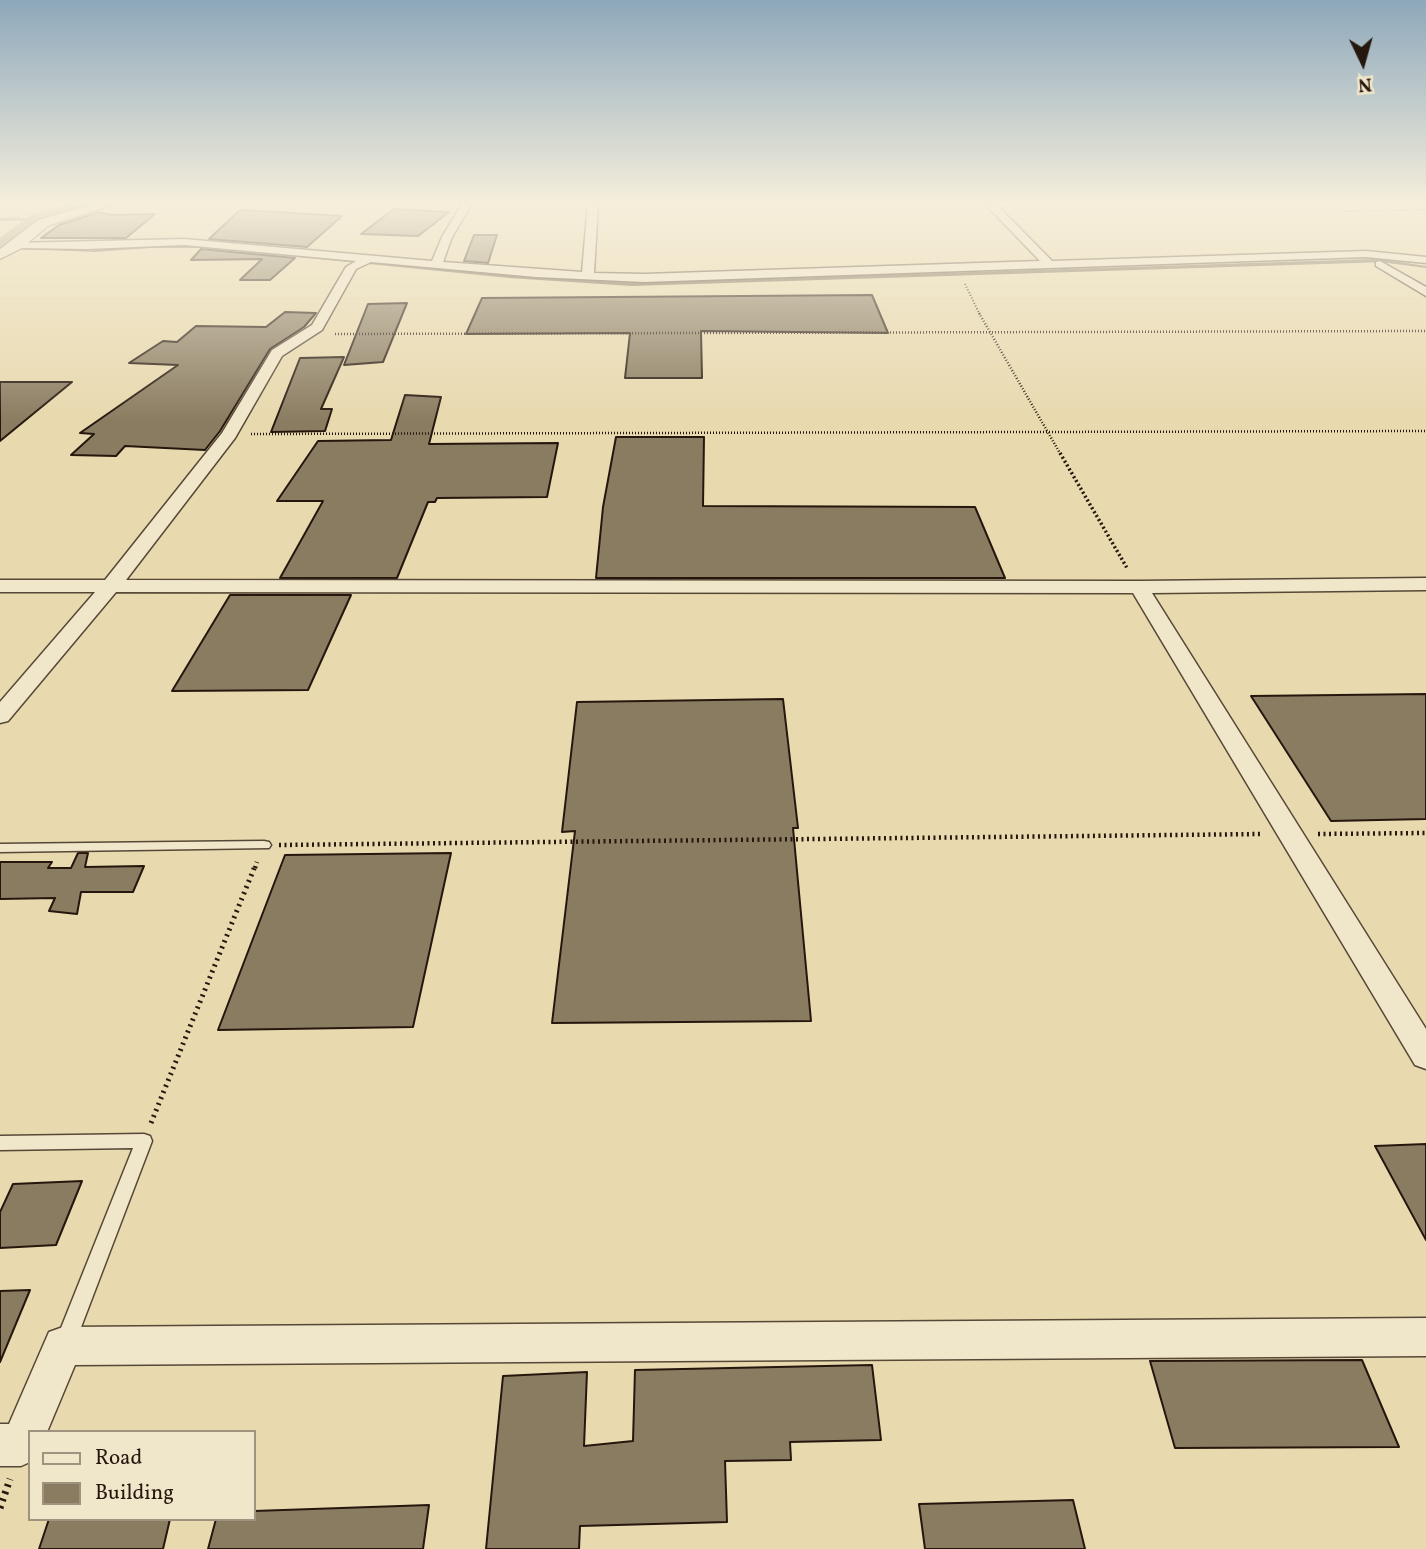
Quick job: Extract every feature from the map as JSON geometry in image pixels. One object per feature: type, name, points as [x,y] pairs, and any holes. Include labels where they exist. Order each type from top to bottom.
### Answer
[{"type":"street","points":[[0,716],[111,586],[229,435],[277,353],[317,327],[347,276]]},
{"type":"street","points":[[596,276],[693,276]]},
{"type":"street","points":[[1400,276],[1426,292]]},
{"type":"street","points":[[0,586],[1139,587],[1426,584]]},
{"type":"street","points":[[1139,587],[1426,1056]]},
{"type":"street","points":[[0,1445],[21,1445],[63,1346],[1426,1337]]},
{"type":"lane","points":[[0,848],[264,845]]},
{"type":"lane","points":[[0,1143],[144,1141],[63,1346]]},
{"type":"path","points":[[961,276],[989,333],[1139,587]]},
{"type":"path","points":[[307,334],[1426,331]]},
{"type":"path","points":[[229,435],[456,432],[1049,435],[1426,431]]},
{"type":"path","points":[[144,1141],[264,845],[1426,833]]},
{"type":"shaded area","points":[[502,276],[634,284],[904,276],[632,285]]},
{"type":"building","points":[[244,276],[274,276],[270,280],[240,280]]},
{"type":"building","points":[[872,295],[888,333],[701,331],[702,378],[625,378],[630,333],[466,334],[482,298]]},
{"type":"building","points":[[407,303],[383,362],[344,365],[368,304]]},
{"type":"building","points":[[285,312],[316,313],[304,327],[270,349],[220,431],[205,450],[125,446],[116,456],[71,455],[94,434],[80,433],[178,365],[129,363],[163,341],[177,342],[196,326],[266,327]]},
{"type":"building","points":[[344,357],[321,409],[332,409],[325,431],[271,432],[300,358]]},
{"type":"building","points":[[0,382],[72,382],[0,441]]},
{"type":"building","points":[[405,395],[441,397],[429,444],[558,443],[547,497],[437,498],[435,502],[428,502],[397,578],[280,578],[323,501],[277,501],[318,441],[391,440]]},
{"type":"building","points":[[616,437],[704,437],[703,506],[975,507],[1005,578],[596,578],[603,507]]},
{"type":"building","points":[[230,595],[351,595],[308,690],[172,691]]},
{"type":"building","points":[[1426,694],[1426,819],[1331,821],[1251,696]]},
{"type":"building","points":[[783,699],[798,828],[793,828],[811,1021],[552,1023],[575,831],[562,832],[577,702]]},
{"type":"building","points":[[78,853],[88,853],[85,867],[144,866],[133,892],[81,892],[77,914],[49,911],[55,898],[0,899],[0,862],[52,862],[48,868],[71,868]]},
{"type":"building","points":[[451,853],[413,1027],[218,1030],[285,855]]},
{"type":"building","points":[[1426,1144],[1426,1240],[1375,1146]]},
{"type":"building","points":[[82,1181],[56,1245],[0,1248],[0,1212],[13,1184]]},
{"type":"building","points":[[30,1290],[0,1362],[0,1291]]},
{"type":"building","points":[[1362,1360],[1399,1447],[1175,1448],[1150,1361]]},
{"type":"building","points":[[872,1365],[881,1440],[790,1442],[791,1460],[725,1461],[727,1522],[580,1526],[579,1549],[486,1549],[503,1376],[587,1372],[584,1446],[633,1441],[635,1370]]},
{"type":"building","points":[[1073,1500],[1085,1549],[925,1549],[919,1504]]},
{"type":"building","points":[[429,1505],[423,1549],[208,1549],[215,1521],[256,1521],[256,1511]]},
{"type":"building","points":[[48,1521],[170,1521],[163,1549],[39,1549]]}]
